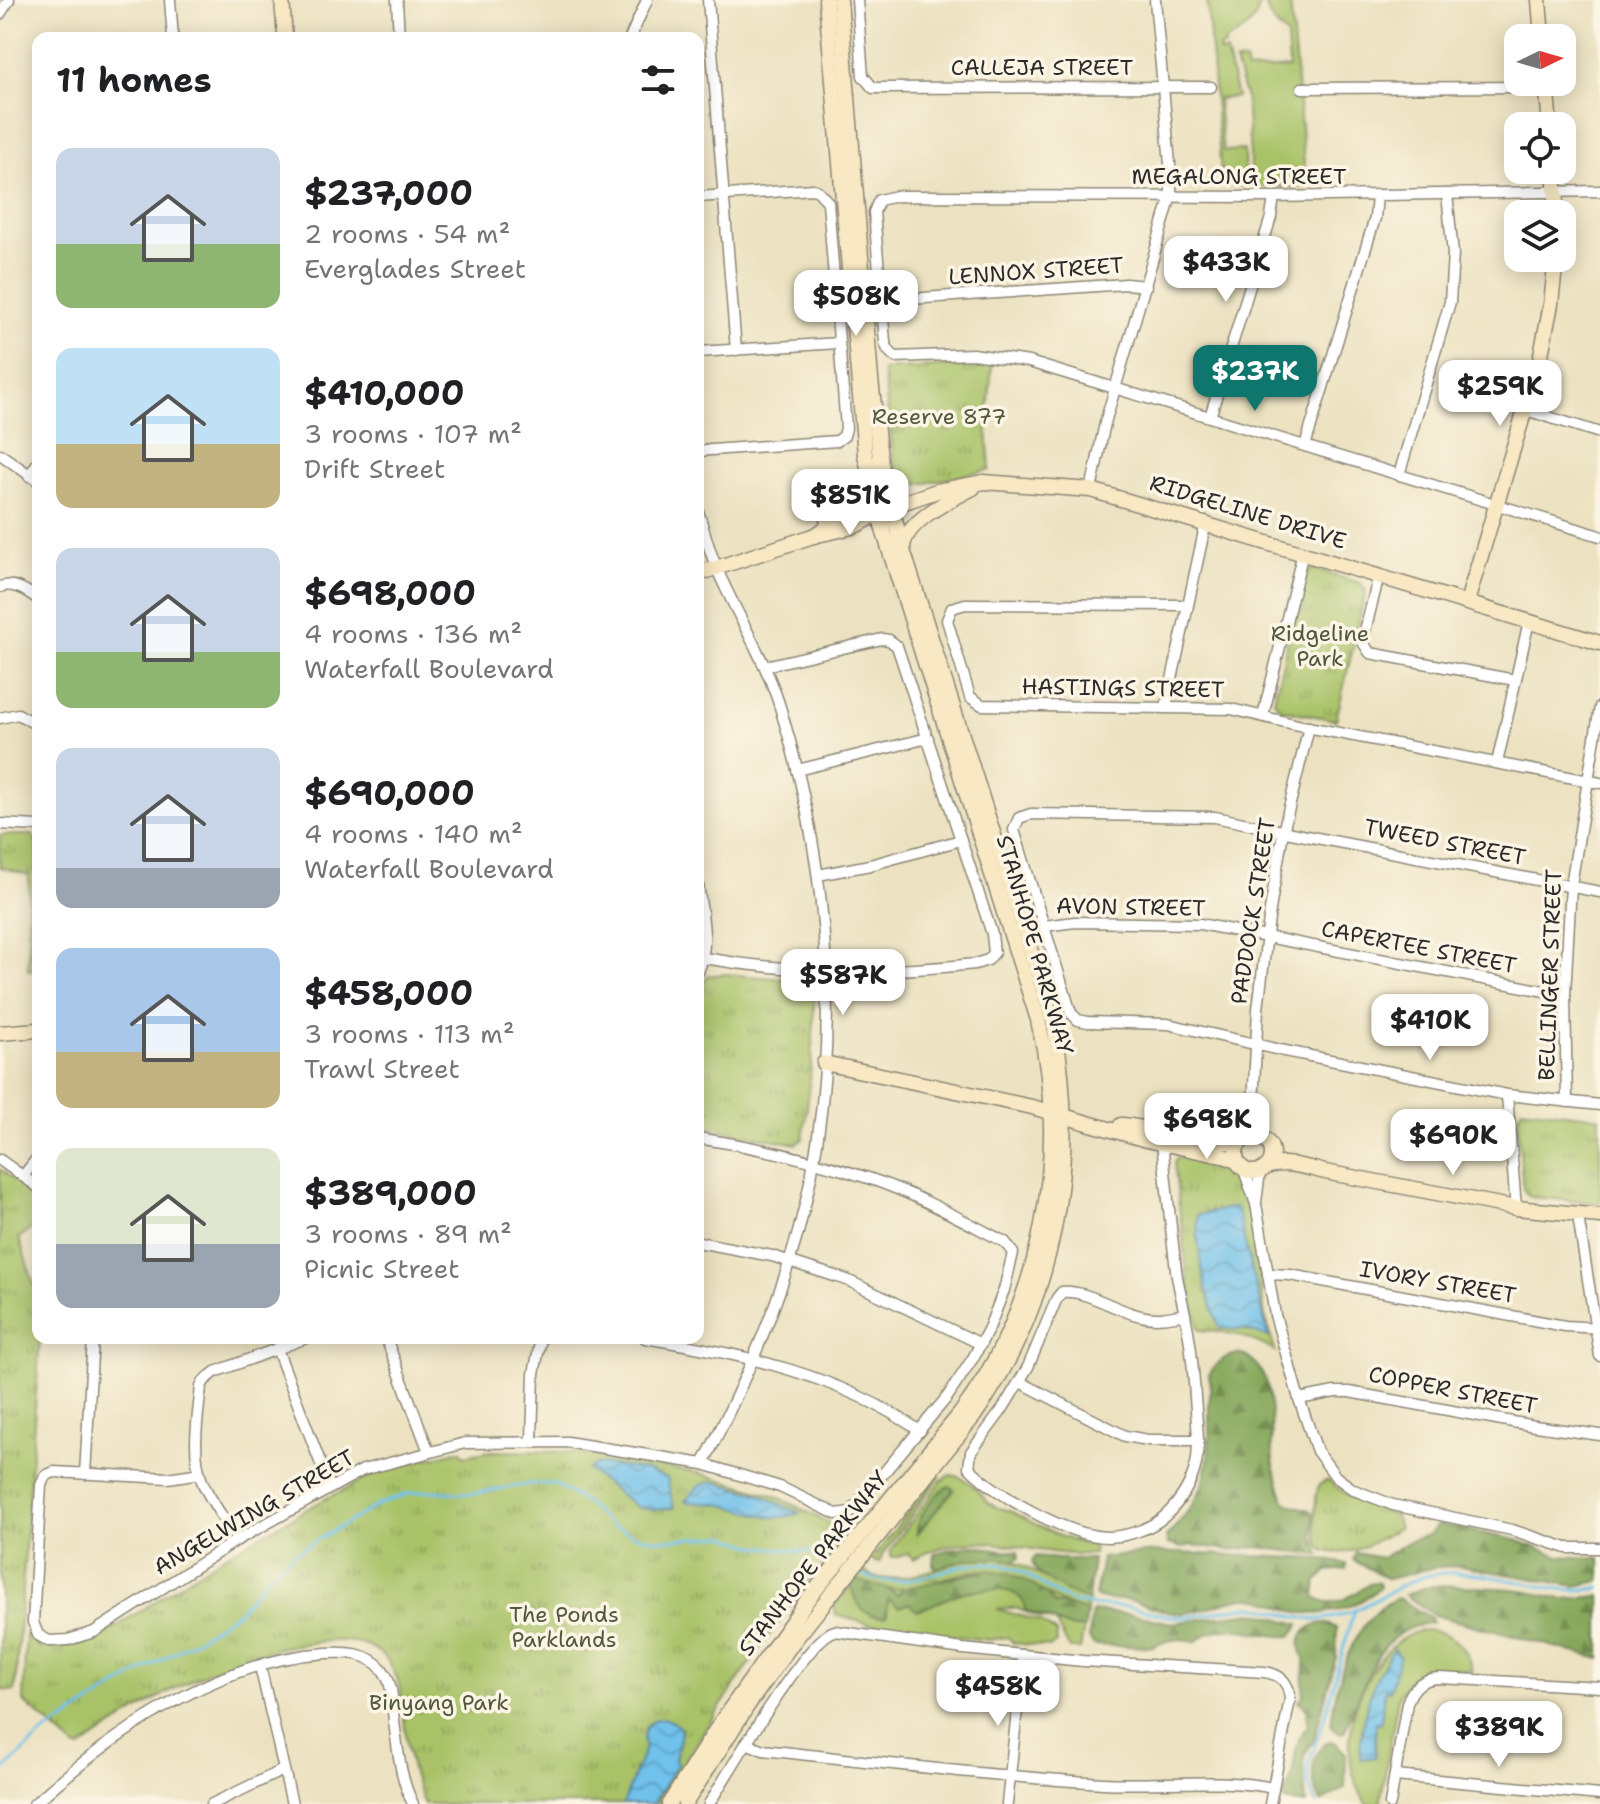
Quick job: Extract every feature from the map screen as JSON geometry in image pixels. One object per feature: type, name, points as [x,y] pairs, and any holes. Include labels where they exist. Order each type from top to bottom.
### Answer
[{"type":"main road","points":[[282,0],[285,32]]},
{"type":"main road","name":"STANHOPE PARKWAY","points":[[685,1804],[748,1705],[845,1576],[857,1549],[968,1403],[1010,1329],[1028,1281],[1037,1243],[1058,1113],[1061,1061],[1054,1024],[903,550],[871,481],[860,405],[826,0]]},
{"type":"main road","name":"STANHOPE PARKWAY","points":[[840,0],[884,509],[1031,993],[1058,1113]]},
{"type":"main road","points":[[1539,0],[1541,24]]},
{"type":"main road","points":[[1555,184],[1556,200]]},
{"type":"main road","points":[[1467,602],[1526,410],[1546,332],[1554,272]]},
{"type":"main road","points":[[814,536],[827,520],[859,496],[871,481]]},
{"type":"main road","points":[[903,550],[905,536],[922,520],[944,503],[984,482]]},
{"type":"main road","name":"RIDGELINE DRIVE","points":[[704,572],[814,536],[835,522],[866,511],[884,509],[937,491],[984,482],[1091,490],[1206,522],[1600,643]]},
{"type":"main road","points":[[0,1033],[32,1030]]},
{"type":"main road","points":[[824,1063],[1058,1113],[1162,1143],[1227,1157],[1249,1171],[1279,1164],[1301,1165],[1516,1208],[1600,1216]]},
{"type":"main road","points":[[1107,1127],[1140,1127],[1222,1143],[1255,1136],[1266,1140],[1301,1165]]},
{"type":"main road","points":[[1240,1164],[1236,1152],[1244,1139]]},
{"type":"main road","points":[[1263,1169],[1272,1154],[1266,1140]]},
{"type":"main road","name":"STANHOPE PARKWAY","points":[[669,1804],[721,1722],[831,1569],[857,1549]]},
{"type":"street","points":[[0,14],[9,0]]},
{"type":"street","points":[[170,0],[173,32]]},
{"type":"street","points":[[397,0],[399,32]]},
{"type":"street","points":[[633,32],[647,0]]},
{"type":"street","points":[[708,0],[736,350]]},
{"type":"street","name":"CALLEJA STREET","points":[[857,0],[863,76],[873,88],[1211,87]]},
{"type":"street","points":[[1091,490],[1101,436],[1171,196],[1155,0]]},
{"type":"street","points":[[1302,88],[1504,85]]},
{"type":"street","points":[[704,197],[813,189],[828,202],[846,428],[844,436],[837,441],[704,451]]},
{"type":"street","name":"MEGALONG STREET","points":[[881,301],[874,212],[879,200],[897,196],[1274,197],[1600,191]]},
{"type":"street","points":[[1399,475],[1450,302],[1453,254],[1447,194]]},
{"type":"street","points":[[1305,446],[1375,218],[1377,195]]},
{"type":"street","points":[[1210,417],[1271,217],[1274,197]]},
{"type":"street","name":"LENNOX STREET","points":[[881,301],[1126,284],[1146,286]]},
{"type":"street","points":[[881,301],[885,342],[892,355],[901,358],[973,354],[1029,362],[1600,536]]},
{"type":"street","points":[[704,352],[839,343]]},
{"type":"street","points":[[1526,410],[1600,433]]},
{"type":"street","points":[[0,454],[32,478]]},
{"type":"street","points":[[1166,707],[1206,522]]},
{"type":"street","points":[[703,1464],[755,1358],[790,1261],[813,1161],[824,1063],[826,971],[818,875],[797,770],[780,706],[765,666],[717,568],[704,529]]},
{"type":"street","points":[[1263,716],[1303,552]]},
{"type":"street","points":[[1379,575],[1364,635],[1364,644],[1370,653],[1515,680]]},
{"type":"street","points":[[0,587],[19,587],[32,595]]},
{"type":"street","name":"HASTINGS STREET","points":[[1187,605],[965,604],[956,606],[948,615],[947,625],[970,697],[978,704],[1231,709],[1600,783]]},
{"type":"street","points":[[1497,763],[1529,621]]},
{"type":"street","points":[[704,958],[826,971],[950,967],[982,963],[993,955],[992,934],[897,646],[889,640],[876,640],[765,666]]},
{"type":"street","name":"BELLINGER STREET","points":[[1567,1102],[1565,995],[1571,885],[1600,707]]},
{"type":"street","points":[[0,718],[18,714],[32,722]]},
{"type":"street","name":"PADDOCK STREET","points":[[1244,1139],[1253,1104],[1255,1044],[1266,938],[1283,832],[1309,727]]},
{"type":"street","points":[[797,770],[928,738]]},
{"type":"street","name":"TWEED STREET","points":[[1044,926],[1014,835],[1016,823],[1023,816],[1031,814],[1215,817],[1600,892]]},
{"type":"street","points":[[0,824],[32,826]]},
{"type":"street","points":[[818,875],[870,865],[961,840]]},
{"type":"street","name":"AVON STREET","points":[[1044,926],[1075,922],[1200,924],[1266,938]]},
{"type":"street","points":[[1044,926],[1071,1013],[1078,1020],[1168,1024],[1507,1095],[1600,1105]]},
{"type":"street","name":"CAPERTEE STREET","points":[[1266,938],[1565,995]]},
{"type":"street","points":[[1507,1095],[1516,1208]]},
{"type":"street","name":"PADDOCK STREET","points":[[1253,1104],[1266,1140]]},
{"type":"street","points":[[678,1344],[755,1358],[827,1382],[920,1431],[957,1384],[981,1344],[997,1310],[1013,1259],[1012,1249],[1005,1242],[874,1180],[769,1149],[704,1139]]},
{"type":"street","points":[[1162,1143],[1177,1275],[1185,1314],[1191,1352],[1198,1440],[1193,1475],[1178,1501],[1151,1525],[1116,1536],[1089,1535],[1050,1521],[972,1471],[968,1462],[971,1452],[1020,1382],[1062,1292],[1074,1293],[1143,1317],[1185,1314]]},
{"type":"street","points":[[0,1160],[32,1182]]},
{"type":"street","points":[[1240,1164],[1256,1204],[1275,1315],[1299,1399],[1317,1451],[1336,1477],[1354,1490],[1393,1505],[1512,1530],[1567,1548],[1600,1548]]},
{"type":"street","points":[[24,1175],[32,1165]]},
{"type":"street","points":[[1256,1204],[1263,1169]]},
{"type":"street","points":[[1578,1216],[1600,1356]]},
{"type":"street","points":[[704,1243],[790,1261],[869,1289],[981,1344]]},
{"type":"street","name":"IVORY STREET","points":[[1268,1274],[1281,1273],[1496,1314],[1598,1328]]},
{"type":"street","points":[[93,1344],[85,1474],[168,1478],[200,1473]]},
{"type":"street","points":[[237,1540],[200,1473],[197,1453],[200,1395],[204,1381],[215,1372],[290,1344]]},
{"type":"street","points":[[388,1344],[429,1452]]},
{"type":"street","points":[[532,1441],[534,1374],[540,1344]]},
{"type":"street","points":[[277,1349],[330,1488]]},
{"type":"street","points":[[1020,1382],[1125,1436],[1148,1440],[1198,1440]]},
{"type":"street","name":"COPPER STREET","points":[[1299,1399],[1349,1392],[1600,1435]]},
{"type":"street","name":"ANGELWING STREET","points":[[85,1474],[54,1472],[42,1480],[33,1622],[38,1635],[44,1640],[60,1641],[94,1632],[237,1540],[330,1488],[376,1465],[429,1452],[477,1441],[567,1442],[703,1464],[780,1487],[844,1515],[855,1509],[920,1431]]},
{"type":"street","points":[[709,1804],[746,1743],[813,1649],[831,1631],[1023,1655],[1278,1675],[1286,1683],[1290,1699],[1270,1804]]},
{"type":"street","points":[[34,1804],[84,1761],[143,1721],[206,1687],[293,1657],[346,1653],[364,1657],[387,1677],[399,1760],[413,1804]]},
{"type":"street","points":[[1007,1804],[1023,1655]]},
{"type":"street","points":[[260,1666],[292,1804]]},
{"type":"street","points":[[1390,1804],[1407,1703],[1416,1686],[1427,1679],[1600,1687]]},
{"type":"street","points":[[746,1743],[763,1750],[1010,1776],[1105,1783],[1254,1785],[1273,1788]]},
{"type":"street","points":[[212,1804],[283,1770]]},
{"type":"street","points":[[1395,1776],[1600,1795]]},
{"type":"green space","points":[[1207,0],[1259,0],[1253,20],[1219,48],[1220,53],[1226,52],[1237,97],[1218,99],[1223,151],[1244,150],[1245,186],[1222,185]]},
{"type":"green space","points":[[1265,0],[1290,0],[1306,187],[1253,186],[1252,182],[1246,99],[1235,62],[1245,61],[1247,71],[1289,68],[1287,36],[1272,20]]},
{"type":"green space","name":"Reserve 877","points":[[992,365],[987,427],[990,470],[921,484],[905,484],[897,476],[894,463],[883,370]]},
{"type":"green space","name":"Ridgeline Park","points":[[1313,569],[1361,583],[1366,592],[1336,720],[1280,709],[1274,700],[1304,573]]},
{"type":"green space","points":[[0,835],[32,835],[32,970],[28,970],[29,875],[0,867]]},
{"type":"green space","points":[[723,974],[811,981],[814,986],[808,1101],[803,1139],[796,1144],[704,1127],[704,983],[708,976]]},
{"type":"green space","points":[[1522,1108],[1600,1117],[1600,1203],[1530,1197],[1523,1189],[1517,1117]]},
{"type":"green space","points":[[1176,1158],[1232,1169],[1239,1178],[1250,1214],[1265,1315],[1275,1351],[1238,1336],[1199,1330],[1188,1282],[1174,1163]]},
{"type":"green space","points":[[0,1169],[32,1193],[32,1228],[19,1238],[32,1278],[32,1344],[40,1344],[15,1691],[0,1690]]},
{"type":"green space","points":[[1240,1354],[1252,1361],[1266,1382],[1273,1457],[1280,1488],[1288,1504],[1310,1510],[1314,1515],[1313,1536],[1320,1555],[1256,1547],[1231,1550],[1191,1545],[1182,1548],[1168,1544],[1166,1537],[1191,1507],[1204,1480],[1209,1451],[1209,1375],[1222,1360]]},
{"type":"green space","name":"The Ponds Parklands","points":[[461,1450],[464,1456],[489,1451],[571,1452],[699,1473],[776,1496],[847,1532],[772,1631],[657,1804],[424,1804],[410,1760],[401,1692],[394,1672],[382,1655],[356,1642],[327,1641],[284,1647],[222,1666],[163,1695],[80,1749],[23,1701],[26,1633],[39,1647],[66,1646],[99,1637],[217,1560],[325,1499],[381,1471]]},
{"type":"green space","points":[[938,1474],[940,1476],[882,1555],[880,1563],[871,1560]]},
{"type":"green space","points":[[950,1475],[968,1482],[994,1506],[1062,1537],[1094,1546],[1093,1554],[1068,1554],[981,1542],[960,1543],[913,1559],[908,1553],[891,1557],[891,1549],[942,1480]]},
{"type":"green space","points":[[1328,1480],[1349,1497],[1395,1515],[1399,1528],[1352,1551],[1322,1550],[1316,1528],[1316,1499],[1319,1485]]},
{"type":"green space","points":[[948,1486],[954,1489],[917,1534],[919,1521],[927,1507]]},
{"type":"green space","points":[[1438,1524],[1516,1540],[1559,1556],[1600,1558],[1600,1581],[1576,1586],[1460,1566],[1436,1567],[1388,1579],[1353,1560],[1356,1553],[1382,1558],[1408,1542],[1430,1534]]},
{"type":"green space","points":[[974,1546],[1018,1552],[1019,1558],[1014,1561],[969,1559],[936,1568],[933,1565],[934,1554]]},
{"type":"green space","points":[[1153,1552],[1323,1559],[1346,1564],[1346,1569],[1327,1571],[1317,1581],[1315,1596],[1330,1602],[1344,1599],[1372,1582],[1379,1583],[1380,1587],[1340,1610],[1316,1613],[1294,1611],[1264,1600],[1246,1598],[1194,1612],[1178,1613],[1133,1601],[1106,1600],[1095,1596],[1102,1558]]},
{"type":"green space","points":[[1036,1556],[1093,1559],[1088,1600],[1047,1581],[1035,1568],[1032,1561]]},
{"type":"green space","points":[[997,1558],[1022,1565],[1088,1600],[1087,1611],[1063,1603],[1009,1574],[996,1571],[970,1572],[918,1586],[891,1589],[855,1580],[863,1570],[884,1579],[898,1578],[965,1560]]},
{"type":"green space","points":[[989,1570],[1008,1573],[1034,1584],[1054,1604],[1087,1611],[1085,1628],[1067,1627],[1032,1613],[1025,1610],[1018,1596],[991,1589],[959,1594],[917,1611],[909,1603],[899,1607],[888,1599],[887,1615],[871,1615],[861,1608],[851,1584],[855,1580],[871,1583],[897,1595],[905,1588]]},
{"type":"green space","points":[[855,1580],[920,1586],[1034,1584],[1071,1608],[1087,1611],[1080,1649],[1070,1649],[1055,1622],[1013,1608],[997,1609],[1041,1622],[1056,1633],[1057,1643],[1050,1647],[1013,1643],[1008,1637],[989,1640],[926,1633],[868,1624],[836,1615],[834,1606]]},
{"type":"green space","points":[[1443,1585],[1513,1589],[1564,1599],[1600,1596],[1600,1659],[1434,1615],[1405,1595]]},
{"type":"green space","points":[[1398,1598],[1431,1618],[1432,1623],[1412,1627],[1384,1648],[1374,1663],[1344,1732],[1339,1733],[1331,1726],[1333,1709],[1349,1652],[1369,1619]]},
{"type":"green space","points":[[1092,1611],[1136,1615],[1171,1623],[1246,1613],[1262,1614],[1300,1624],[1291,1636],[1230,1629],[1206,1634],[1195,1642],[1182,1639],[1153,1647],[1094,1645],[1089,1638]]},
{"type":"green space","points":[[1325,1623],[1337,1628],[1336,1657],[1314,1740],[1305,1755],[1306,1804],[1285,1801],[1283,1794],[1291,1778],[1298,1742],[1308,1726],[1308,1710],[1299,1701],[1304,1695],[1302,1638],[1310,1627]]},
{"type":"green space","points":[[1423,1630],[1441,1633],[1455,1641],[1461,1646],[1472,1670],[1429,1670],[1411,1679],[1404,1687],[1398,1698],[1380,1804],[1366,1804],[1353,1773],[1350,1750],[1356,1707],[1375,1666],[1405,1637]]},
{"type":"green space","points":[[1329,1741],[1335,1742],[1346,1754],[1345,1788],[1321,1802],[1313,1778],[1314,1761]]},
{"type":"water","points":[[1236,1207],[1269,1337],[1245,1330],[1220,1328],[1206,1287],[1198,1244],[1197,1215]]},
{"type":"water","points":[[603,1464],[646,1470],[667,1478],[674,1508],[654,1510],[637,1507],[588,1470]]},
{"type":"water","points":[[711,1481],[759,1494],[799,1513],[771,1517],[723,1505],[685,1501],[699,1486]]},
{"type":"water","points":[[1394,1649],[1400,1656],[1389,1691],[1385,1689],[1381,1723],[1376,1722],[1375,1757],[1360,1759],[1368,1701],[1378,1674]]},
{"type":"water","points":[[663,1718],[672,1721],[680,1730],[675,1761],[678,1763],[653,1804],[623,1804],[645,1747],[643,1736],[646,1727]]},
{"type":"waterway","points":[[0,1774],[40,1736],[240,1610],[264,1580],[293,1554],[378,1505],[410,1493],[472,1494],[530,1484],[554,1484],[582,1500],[609,1524],[636,1536],[658,1540],[725,1536],[753,1546],[816,1553],[835,1561]]},
{"type":"waterway","points":[[856,1572],[875,1579],[911,1580],[960,1567],[996,1564],[1018,1570],[1077,1603],[1126,1607],[1178,1617],[1251,1607],[1322,1619],[1353,1611],[1412,1581],[1445,1573],[1484,1575],[1561,1589],[1600,1588]]},
{"type":"waterway","points":[[1316,1804],[1308,1783],[1308,1765],[1324,1720],[1353,1613]]},
{"type":"park label","name":"Binyang Park","points":[[439,1702]]}]
